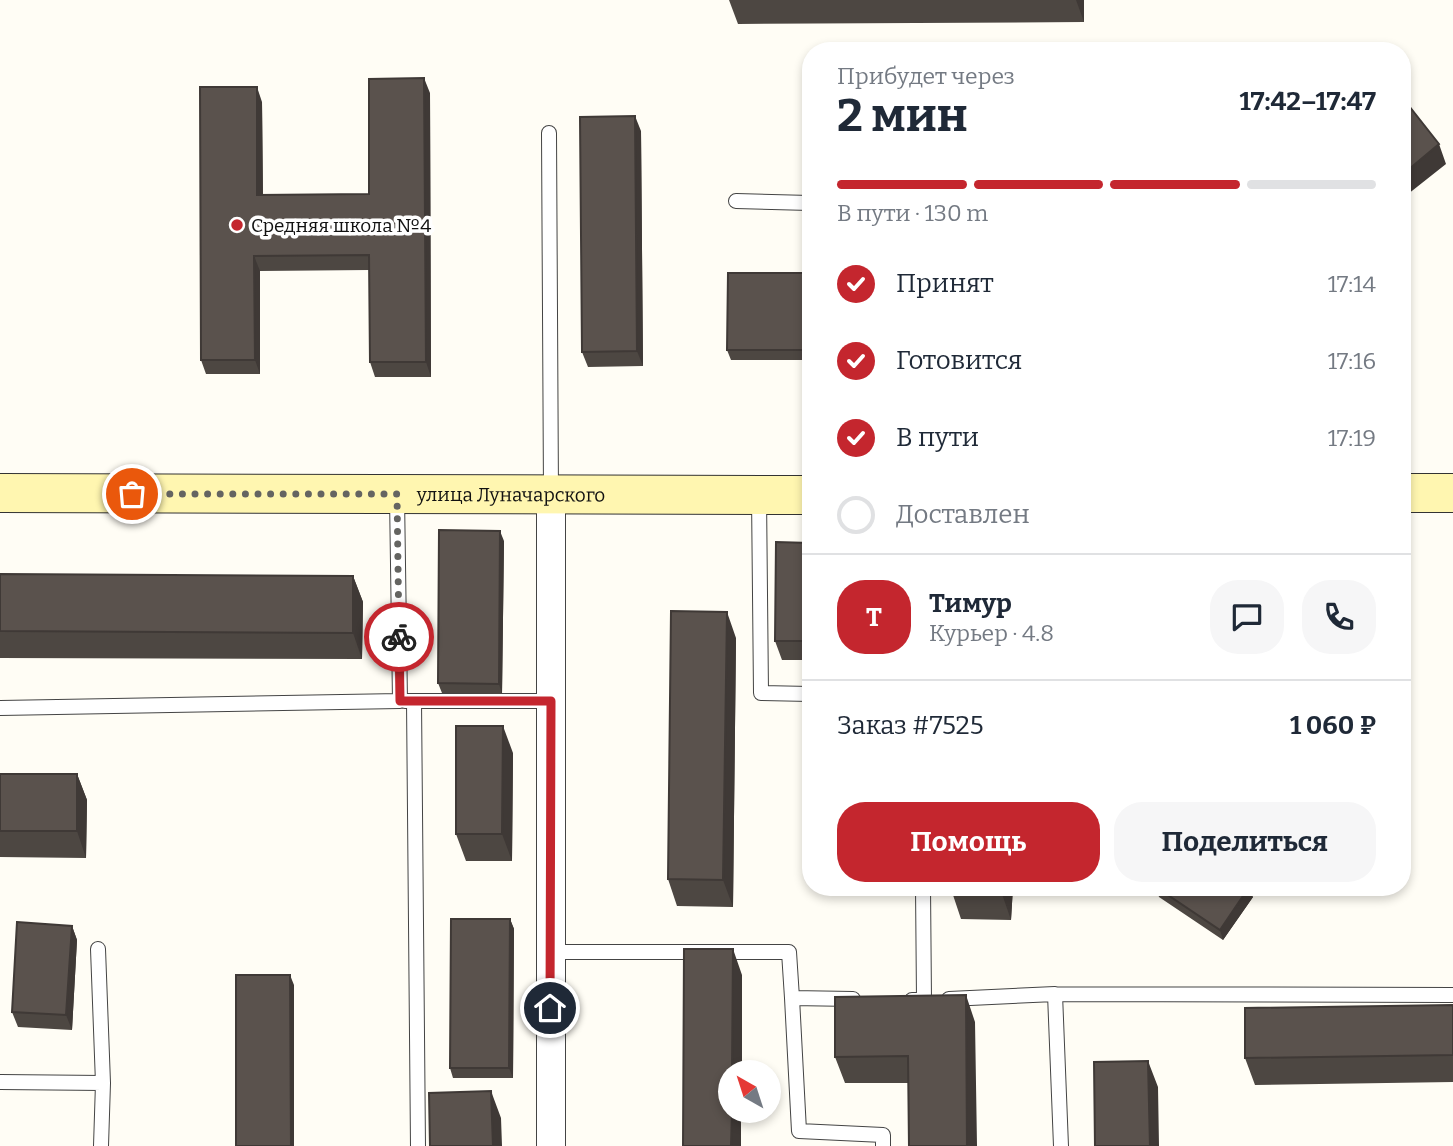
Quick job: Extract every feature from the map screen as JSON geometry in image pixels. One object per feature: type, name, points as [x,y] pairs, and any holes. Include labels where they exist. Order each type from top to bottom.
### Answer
[{"type":"street","name":"улица Луначарского","points":[[0,493],[802,495]]},
{"type":"street","points":[[1411,493],[1453,493]]},
{"type":"street","points":[[551,494],[551,1146]]},
{"type":"lane","points":[[549,134],[551,494]]},
{"type":"lane","points":[[736,201],[802,203]]},
{"type":"lane","points":[[397,494],[407,701],[418,1146]]},
{"type":"lane","points":[[759,495],[761,693],[802,694]]},
{"type":"lane","points":[[0,708],[551,701]]},
{"type":"lane","points":[[923,896],[924,1000]]},
{"type":"lane","points":[[98,949],[103,1083],[101,1146]]},
{"type":"lane","points":[[550,953],[789,952],[799,1132],[883,1135],[883,1146]]},
{"type":"lane","points":[[1055,994],[1060,1146]]},
{"type":"lane","points":[[898,1000],[1055,994],[1453,995]]},
{"type":"lane","points":[[792,998],[871,999]]},
{"type":"lane","points":[[0,1082],[103,1083]]},
{"type":"building","points":[[424,78],[426,362],[370,362],[369,255],[254,256],[255,360],[201,360],[200,87],[257,87],[257,195],[369,194],[369,79]]},
{"type":"building","points":[[1411,108],[1439,144],[1411,167]]},
{"type":"building","points":[[635,116],[637,351],[582,352],[580,117]]},
{"type":"building","points":[[728,273],[802,273],[802,350],[727,350]]},
{"type":"building","points":[[439,530],[500,531],[499,684],[438,683]]},
{"type":"building","points":[[776,542],[802,543],[802,641],[775,641]]},
{"type":"building","points":[[0,574],[353,576],[353,633],[0,631]]},
{"type":"building","points":[[671,611],[727,612],[723,880],[668,879]]},
{"type":"building","points":[[456,726],[503,726],[502,834],[456,834]]},
{"type":"building","points":[[0,774],[77,774],[77,831],[0,831]]},
{"type":"building","points":[[1169,896],[1243,896],[1220,930]]},
{"type":"building","points":[[451,919],[510,919],[509,1068],[450,1068]]},
{"type":"building","points":[[17,922],[72,926],[66,1015],[12,1012]]},
{"type":"building","points":[[684,949],[733,949],[732,1060],[718,1060],[718,1124],[732,1124],[731,1146],[683,1146]]},
{"type":"building","points":[[236,975],[290,975],[291,1146],[236,1146]]},
{"type":"building","points":[[966,995],[967,1146],[909,1146],[908,1056],[835,1057],[835,997]]},
{"type":"building","points":[[1453,1005],[1453,1055],[1245,1058],[1245,1008]]},
{"type":"building","points":[[1148,1061],[1150,1146],[1095,1146],[1094,1062]]},
{"type":"building","points":[[491,1091],[493,1146],[430,1146],[429,1093]]},
{"type":"way so far","points":[[132,494],[397,494],[399,637]]},
{"type":"place","name":"Средняя школа №4","points":[[237,225]]},
{"type":"route","points":[[399,637],[400,701],[551,701],[550,1008]]}]
